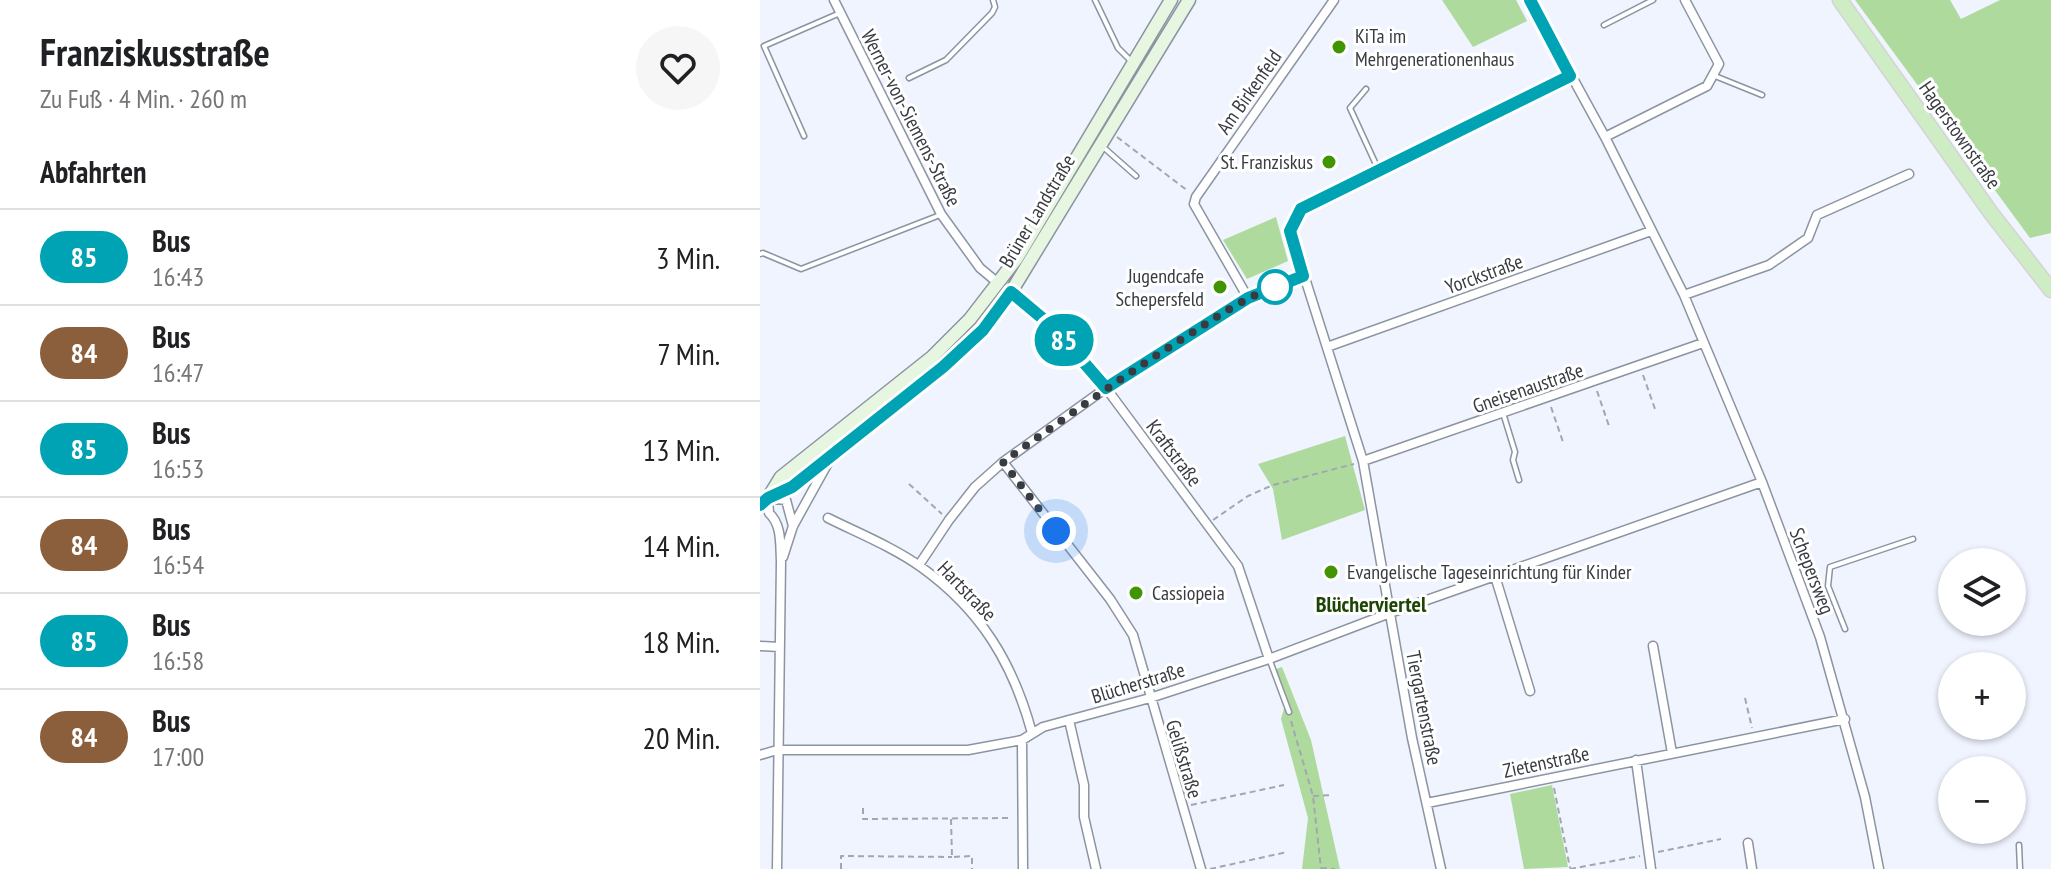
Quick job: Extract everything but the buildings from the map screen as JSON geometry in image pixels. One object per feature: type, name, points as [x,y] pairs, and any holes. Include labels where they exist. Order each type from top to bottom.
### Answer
[{"type":"main road","name":"Brüner Landstraße","points":[[764,501],[781,477],[932,357],[970,319],[1017,258],[1171,0]]},
{"type":"main road","name":"Brüner Landstraße","points":[[764,501],[792,487],[831,457],[983,330],[1011,292],[1189,0]]},
{"type":"main road","name":"Hagerstownstraße","points":[[1840,0],[1991,213],[2051,290]]},
{"type":"main road","points":[[998,283],[1011,292]]},
{"type":"street","name":"Werner-von-Siemens-Straße","points":[[834,0],[941,214],[980,268],[998,283]]},
{"type":"street","name":"Am Birkenfeld","points":[[1195,200],[1334,0]]},
{"type":"street","name":"Schepersweg","points":[[1530,0],[1605,137],[1684,295],[1762,482],[1820,637],[1845,719],[1879,869]]},
{"type":"street","points":[[1605,137],[1707,86],[1719,64],[1685,0]]},
{"type":"street","name":"Tiergartenstraße","points":[[1441,869],[1363,461],[1290,231],[1301,209],[1570,76]]},
{"type":"street","points":[[1684,295],[1769,265],[1808,238],[1817,215],[1909,174]]},
{"type":"street","points":[[1195,200],[1248,298]]},
{"type":"street","name":"Yorckstraße","points":[[1327,347],[1651,231]]},
{"type":"street","points":[[919,565],[975,487],[1003,462],[1106,388],[1248,298],[1303,276]]},
{"type":"street","name":"Kraftstraße","points":[[1011,292],[1054,328],[1106,388],[1238,566],[1269,659]]},
{"type":"street","name":"Gneisenaustraße","points":[[1363,461],[1703,343]]},
{"type":"street","points":[[781,561],[793,526],[831,457]]},
{"type":"street","name":"Gelißstraße","points":[[1003,462],[1110,599],[1133,635],[1201,869]]},
{"type":"street","name":"Blücherstraße","points":[[760,755],[777,750],[968,750],[1022,740],[1043,727],[1150,698],[1269,659],[1390,613],[1762,482]]},
{"type":"street","points":[[777,869],[781,561],[779,528],[764,501],[786,500],[793,526]]},
{"type":"street","name":"Hartstraße","points":[[828,518],[919,565],[959,599],[997,646],[1022,698],[1032,733]]},
{"type":"street","points":[[1495,576],[1530,691]]},
{"type":"street","points":[[760,646],[779,647]]},
{"type":"street","points":[[1653,646],[1672,753]]},
{"type":"street","name":"Zietenstraße","points":[[1427,803],[1845,719]]},
{"type":"street","points":[[1069,720],[1084,785],[1084,817],[1096,869]]},
{"type":"street","points":[[1022,740],[1023,869]]},
{"type":"street","points":[[1636,760],[1651,869]]},
{"type":"street","points":[[1748,843],[1752,869]]},
{"type":"lane","points":[[909,78],[946,60],[959,49],[992,13],[995,7],[993,0]]},
{"type":"lane","points":[[1095,0],[1118,48],[1133,62]]},
{"type":"lane","points":[[1604,25],[1653,0]]},
{"type":"lane","points":[[804,136],[762,45],[840,13]]},
{"type":"lane","points":[[1713,75],[1762,95]]},
{"type":"lane","points":[[1366,89],[1350,108],[1379,171]]},
{"type":"lane","points":[[1100,145],[1136,176]]},
{"type":"lane","points":[[760,254],[801,269],[941,214]]},
{"type":"lane","points":[[1503,413],[1515,452],[1513,460],[1519,480]]},
{"type":"lane","points":[[1845,629],[1828,586],[1830,567],[1913,539]]},
{"type":"lane","points":[[1269,659],[1289,712]]},
{"type":"lane","points":[[2019,845],[2020,869]]},
{"type":"path","points":[[1109,131],[1195,200]]},
{"type":"path","points":[[1640,366],[1655,409]]},
{"type":"path","points":[[1594,382],[1609,426]]},
{"type":"path","points":[[1548,398],[1563,442]]},
{"type":"path","points":[[1207,524],[1248,496],[1273,485],[1363,461]]},
{"type":"path","points":[[909,484],[949,520]]},
{"type":"path","points":[[1745,698],[1754,737]]},
{"type":"path","points":[[1289,712],[1313,796],[1321,868],[1335,869]]},
{"type":"path","points":[[1552,777],[1571,869]]},
{"type":"path","points":[[1182,807],[1284,785]]},
{"type":"path","points":[[1313,796],[1332,795]]},
{"type":"path","points":[[863,808],[863,819],[1022,819]]},
{"type":"path","points":[[951,819],[952,857]]},
{"type":"path","points":[[1209,869],[1287,852]]},
{"type":"path","points":[[841,869],[841,856],[972,856],[972,869]]},
{"type":"green space","points":[[1442,0],[1516,0],[1527,21],[1473,47]]},
{"type":"green space","points":[[1855,0],[1950,0],[1961,19],[2000,0],[2051,0],[2051,233],[2030,238]]},
{"type":"green space","points":[[1276,217],[1288,261],[1247,279],[1223,240]]},
{"type":"green space","points":[[1345,436],[1365,510],[1282,540],[1273,489],[1258,464]]},
{"type":"green space","points":[[1282,667],[1311,740],[1340,869],[1302,869],[1308,818],[1281,719],[1287,698],[1276,669]]},
{"type":"green space","points":[[1552,785],[1568,867],[1524,869],[1510,794]]},
{"type":"bus line","name":"85","points":[[760,505],[792,487],[943,367],[983,330],[1011,292],[1054,328],[1106,388],[1248,298],[1303,276],[1290,231],[1301,209],[1570,76],[1530,0]]},
{"type":"place","name":"KiTa im Mehrgenerationenhaus","points":[[1339,47]]},
{"type":"place","name":"St. Franziskus","points":[[1329,162]]},
{"type":"place","name":"Jugendcafe Schepersfeld","points":[[1220,287]]},
{"type":"place","name":"Evangelische Tageseinrichtung für Kinder","points":[[1331,572]]},
{"type":"place","name":"Cassiopeia","points":[[1136,593]]},
{"type":"district","name":"Blücherviertel","points":[[1371,604]]},
{"type":"route","points":[[1056,531],[1003,462],[1181,339],[1248,298],[1275,287]]}]
